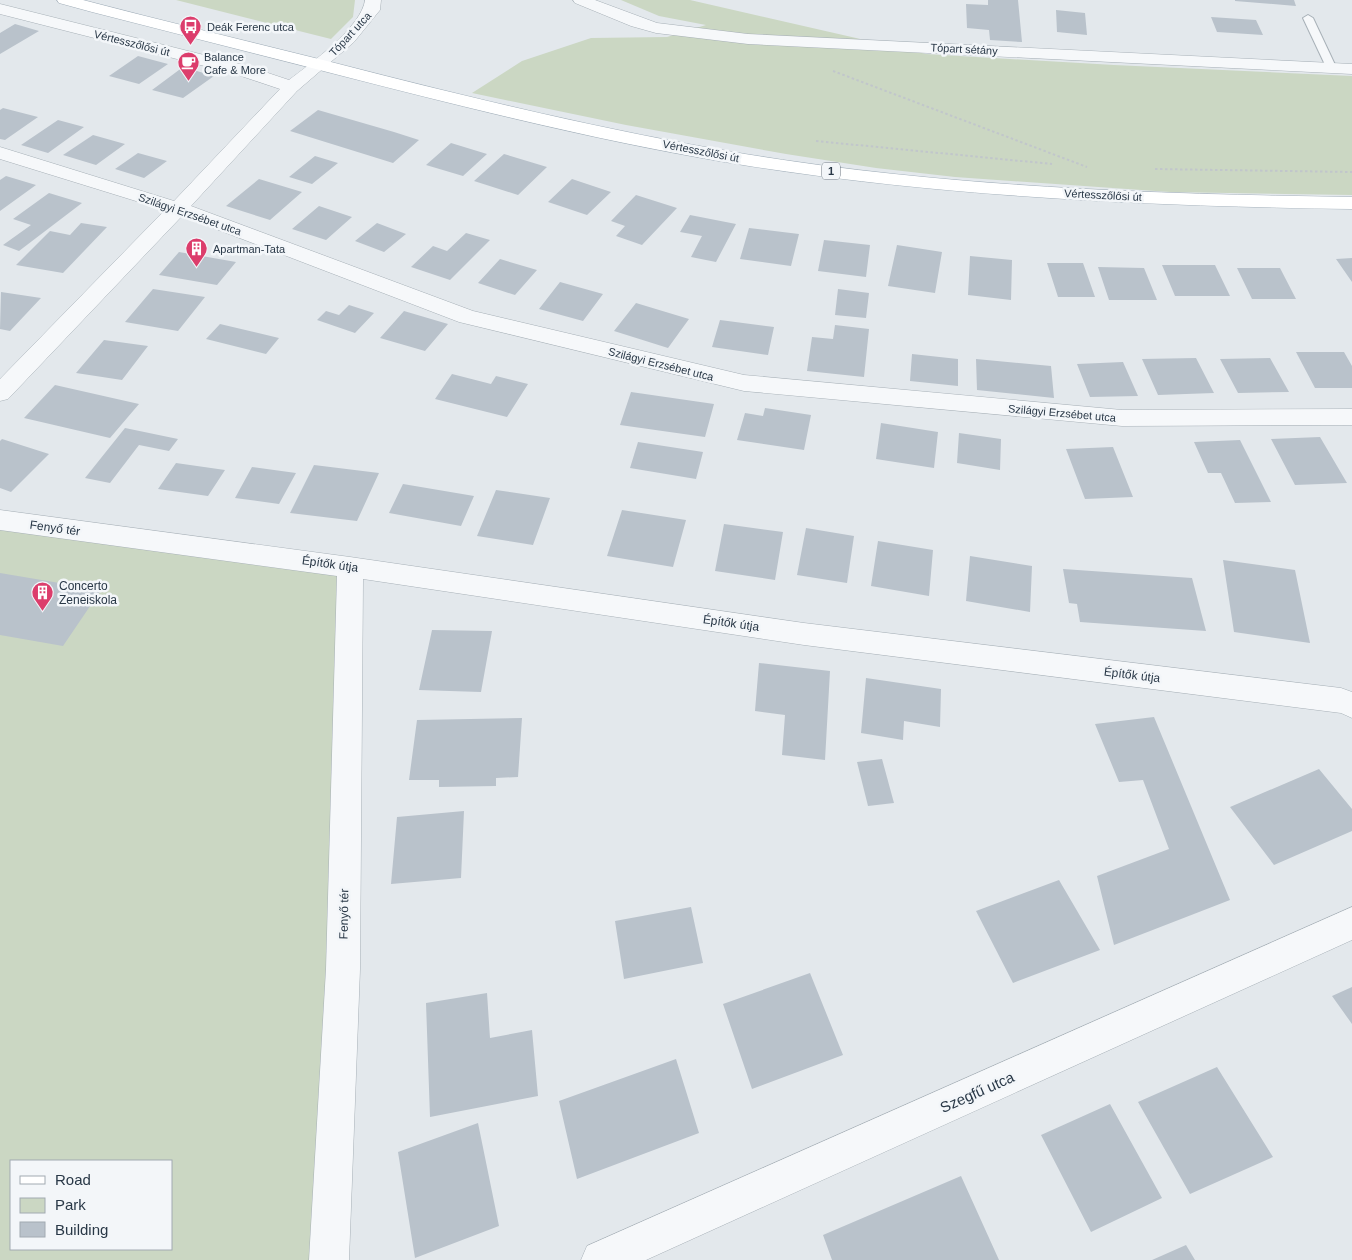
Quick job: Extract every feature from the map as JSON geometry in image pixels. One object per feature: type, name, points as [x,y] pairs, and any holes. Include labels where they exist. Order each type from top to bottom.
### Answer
[{"type":"main road","name":"Vértesszőlősi út","points":[[65,0],[542,119],[727,156],[809,169],[1005,189],[1118,197],[1220,202],[1352,203]]},
{"type":"street","name":"Tópart utca","points":[[320,64],[348,39],[372,10],[373,0]]},
{"type":"street","name":"Tópart sétány","points":[[581,0],[637,23],[656,28],[748,39],[1352,70]]},
{"type":"street","name":"Vértesszőlősi út","points":[[0,9],[238,69],[291,87]]},
{"type":"street","points":[[0,393],[291,87],[320,64]]},
{"type":"street","name":"Szilágyi Erzsébet utca","points":[[0,153],[178,208],[467,317],[744,384],[1122,418],[1352,417]]},
{"type":"street","name":"Fenyő tér","points":[[0,520],[110,536]]},
{"type":"street","name":"Építők útja","points":[[110,536],[350,567],[804,634],[1342,700],[1352,705]]},
{"type":"street","name":"Fenyő tér","points":[[329,1260],[343,969],[350,567]]},
{"type":"street","name":"Szegfű utca","points":[[601,1260],[1352,923]]},
{"type":"lane","points":[[1308,18],[1332,69]]},
{"type":"path","points":[[830,70],[1088,167],[1069,165]]},
{"type":"path","points":[[808,140],[1059,164]]},
{"type":"path","points":[[1146,168],[1352,172]]},
{"type":"green space","points":[[176,0],[355,0],[353,17],[331,39]]},
{"type":"green space","points":[[621,0],[690,0],[926,54],[1352,76],[1352,195],[1170,192],[955,177],[876,168],[626,125],[472,93],[522,61],[591,38],[667,37],[706,25],[659,16]]},
{"type":"green space","points":[[0,519],[350,567],[329,1260],[0,1260]]},
{"type":"building","points":[[988,0],[1018,0],[1022,42],[990,40],[989,30],[967,28],[966,4],[988,5]]},
{"type":"building","points":[[1294,0],[1296,6],[1235,1]]},
{"type":"building","points":[[1056,10],[1085,13],[1087,35],[1057,32]]},
{"type":"building","points":[[1211,17],[1256,20],[1263,35],[1217,32]]},
{"type":"building","points":[[15,24],[39,31],[0,54],[0,33]]},
{"type":"building","points":[[138,56],[168,64],[139,84],[109,76]]},
{"type":"building","points":[[183,67],[214,76],[183,98],[152,90]]},
{"type":"building","points":[[3,108],[38,117],[5,140],[0,139],[0,110]]},
{"type":"building","points":[[318,110],[419,140],[393,163],[290,131]]},
{"type":"building","points":[[58,120],[84,127],[48,153],[21,145]]},
{"type":"building","points":[[93,135],[125,144],[96,165],[63,155]]},
{"type":"building","points":[[451,143],[487,154],[463,176],[426,165]]},
{"type":"building","points":[[138,153],[167,161],[144,178],[115,169]]},
{"type":"building","points":[[504,154],[547,167],[518,195],[474,181]]},
{"type":"building","points":[[315,156],[338,163],[312,184],[289,177]]},
{"type":"building","points":[[6,176],[36,185],[0,211],[0,180]]},
{"type":"building","points":[[259,179],[302,192],[270,220],[226,206]]},
{"type":"building","points":[[572,179],[611,192],[587,215],[548,202]]},
{"type":"building","points":[[49,193],[82,203],[19,251],[3,245],[31,225],[13,219]]},
{"type":"building","points":[[636,195],[677,208],[642,245],[616,236],[625,226],[611,221]]},
{"type":"building","points":[[319,206],[352,217],[326,240],[292,229]]},
{"type":"building","points":[[690,215],[736,224],[716,262],[691,257],[702,236],[680,232]]},
{"type":"building","points":[[81,223],[107,227],[63,273],[16,265],[50,231],[70,235]]},
{"type":"building","points":[[377,223],[406,234],[384,252],[355,241]]},
{"type":"building","points":[[749,228],[799,234],[791,266],[740,259]]},
{"type":"building","points":[[466,233],[490,240],[450,280],[411,267],[433,246],[447,251]]},
{"type":"building","points":[[824,240],[870,245],[866,277],[818,271]]},
{"type":"building","points":[[897,245],[942,252],[935,293],[888,286]]},
{"type":"building","name":"Apartman-Tata","points":[[179,252],[236,262],[217,285],[159,275]]},
{"type":"building","points":[[970,256],[1012,260],[1011,300],[968,295]]},
{"type":"building","points":[[1352,258],[1352,282],[1336,259]]},
{"type":"building","points":[[500,259],[537,270],[515,295],[478,283]]},
{"type":"building","points":[[1047,263],[1083,263],[1095,297],[1058,297]]},
{"type":"building","points":[[1162,265],[1215,265],[1230,296],[1175,296]]},
{"type":"building","points":[[1098,267],[1144,268],[1157,300],[1109,300]]},
{"type":"building","points":[[1237,268],[1280,268],[1296,299],[1252,299]]},
{"type":"building","points":[[560,282],[603,294],[583,321],[539,309]]},
{"type":"building","points":[[153,289],[205,297],[178,331],[125,322]]},
{"type":"building","points":[[838,289],[869,293],[866,318],[835,315]]},
{"type":"building","points":[[1,292],[41,298],[10,331],[0,329]]},
{"type":"building","points":[[636,303],[689,319],[668,348],[614,331]]},
{"type":"building","points":[[349,305],[374,313],[355,333],[317,320],[326,311],[339,315]]},
{"type":"building","points":[[404,311],[448,324],[425,351],[380,338]]},
{"type":"building","points":[[720,320],[774,327],[768,355],[712,347]]},
{"type":"building","points":[[220,324],[279,338],[266,354],[206,339]]},
{"type":"building","points":[[835,325],[869,329],[864,377],[807,371],[812,337],[833,339]]},
{"type":"building","points":[[104,340],[148,346],[122,380],[76,373]]},
{"type":"building","points":[[1296,352],[1344,352],[1352,366],[1352,388],[1315,388]]},
{"type":"building","points":[[912,354],[958,359],[958,386],[910,381]]},
{"type":"building","points":[[1196,358],[1214,393],[1158,395],[1142,359]]},
{"type":"building","points":[[1270,358],[1289,392],[1238,393],[1220,359]]},
{"type":"building","points":[[976,359],[1051,366],[1054,398],[977,390]]},
{"type":"building","points":[[1123,362],[1138,396],[1090,397],[1077,364]]},
{"type":"building","points":[[452,374],[491,384],[496,376],[528,384],[507,417],[435,399]]},
{"type":"building","points":[[55,385],[139,404],[110,438],[24,418]]},
{"type":"building","points":[[631,392],[714,404],[705,437],[620,425]]},
{"type":"building","points":[[765,408],[811,415],[804,450],[737,440],[745,413],[763,416]]},
{"type":"building","points":[[881,423],[938,432],[934,468],[876,459]]},
{"type":"building","points":[[125,428],[178,439],[169,451],[139,445],[110,483],[85,478]]},
{"type":"building","points":[[959,433],[1001,439],[1000,470],[957,463]]},
{"type":"building","points":[[1320,437],[1347,483],[1295,485],[1271,439]]},
{"type":"building","points":[[2,439],[49,454],[11,492],[0,488],[0,441]]},
{"type":"building","points":[[1240,440],[1271,502],[1235,503],[1221,473],[1208,473],[1194,442]]},
{"type":"building","points":[[638,442],[703,452],[696,479],[630,468]]},
{"type":"building","points":[[1113,447],[1133,497],[1085,499],[1066,449]]},
{"type":"building","points":[[176,463],[225,470],[208,496],[158,489]]},
{"type":"building","points":[[314,465],[379,473],[357,521],[290,513]]},
{"type":"building","points":[[252,467],[296,473],[279,504],[235,498]]},
{"type":"building","points":[[403,484],[474,496],[461,526],[389,513]]},
{"type":"building","points":[[496,490],[550,498],[533,545],[477,536]]},
{"type":"building","points":[[622,510],[686,520],[673,567],[607,556]]},
{"type":"building","points":[[724,524],[783,532],[775,580],[715,571]]},
{"type":"building","points":[[806,528],[854,536],[847,583],[797,575]]},
{"type":"building","points":[[878,541],[933,550],[929,596],[871,586]]},
{"type":"building","points":[[970,556],[1032,566],[1030,612],[966,601]]},
{"type":"building","points":[[1223,560],[1295,570],[1310,643],[1234,632]]},
{"type":"building","points":[[1063,569],[1192,578],[1206,631],[1080,622],[1077,604],[1069,603]]},
{"type":"building","name":"Concerto Zeneiskola","points":[[0,573],[101,590],[63,646],[0,635]]},
{"type":"building","points":[[432,630],[492,631],[481,692],[419,690]]},
{"type":"building","points":[[759,663],[830,671],[825,760],[782,755],[785,715],[755,711]]},
{"type":"building","points":[[866,678],[941,689],[940,727],[904,721],[903,740],[861,733]]},
{"type":"building","points":[[1154,717],[1230,900],[1114,945],[1097,876],[1169,849],[1143,780],[1119,782],[1095,724]]},
{"type":"building","points":[[522,718],[518,777],[496,778],[496,786],[439,787],[439,780],[409,780],[417,720]]},
{"type":"building","points":[[882,759],[894,803],[868,806],[857,762]]},
{"type":"building","points":[[1319,769],[1352,809],[1352,831],[1274,865],[1230,807]]},
{"type":"building","points":[[464,811],[461,878],[391,884],[397,817]]},
{"type":"building","points":[[1059,880],[1100,950],[1013,983],[976,911]]},
{"type":"building","points":[[691,907],[703,963],[624,979],[615,921]]},
{"type":"building","points":[[810,973],[843,1055],[752,1089],[723,1004]]},
{"type":"building","points":[[1352,987],[1352,1024],[1332,996]]},
{"type":"building","points":[[487,993],[490,1038],[532,1030],[538,1096],[430,1117],[426,1003]]},
{"type":"building","points":[[676,1059],[699,1133],[577,1179],[559,1101]]},
{"type":"building","points":[[1217,1067],[1273,1157],[1190,1194],[1138,1102]]},
{"type":"building","points":[[1110,1104],[1162,1198],[1091,1232],[1041,1135]]},
{"type":"building","points":[[478,1123],[499,1226],[415,1258],[398,1152]]},
{"type":"building","points":[[961,1176],[999,1260],[832,1260],[823,1235]]},
{"type":"building","points":[[1186,1245],[1195,1260],[1152,1260]]},
{"type":"place","name":"Deák Ferenc utca","points":[[191,46]]},
{"type":"place","name":"Balance Cafe & More","points":[[188,82]]},
{"type":"place","name":"Apartman-Tata","points":[[197,268]]},
{"type":"place","name":"Concerto Zeneiskola","points":[[43,612]]}]
